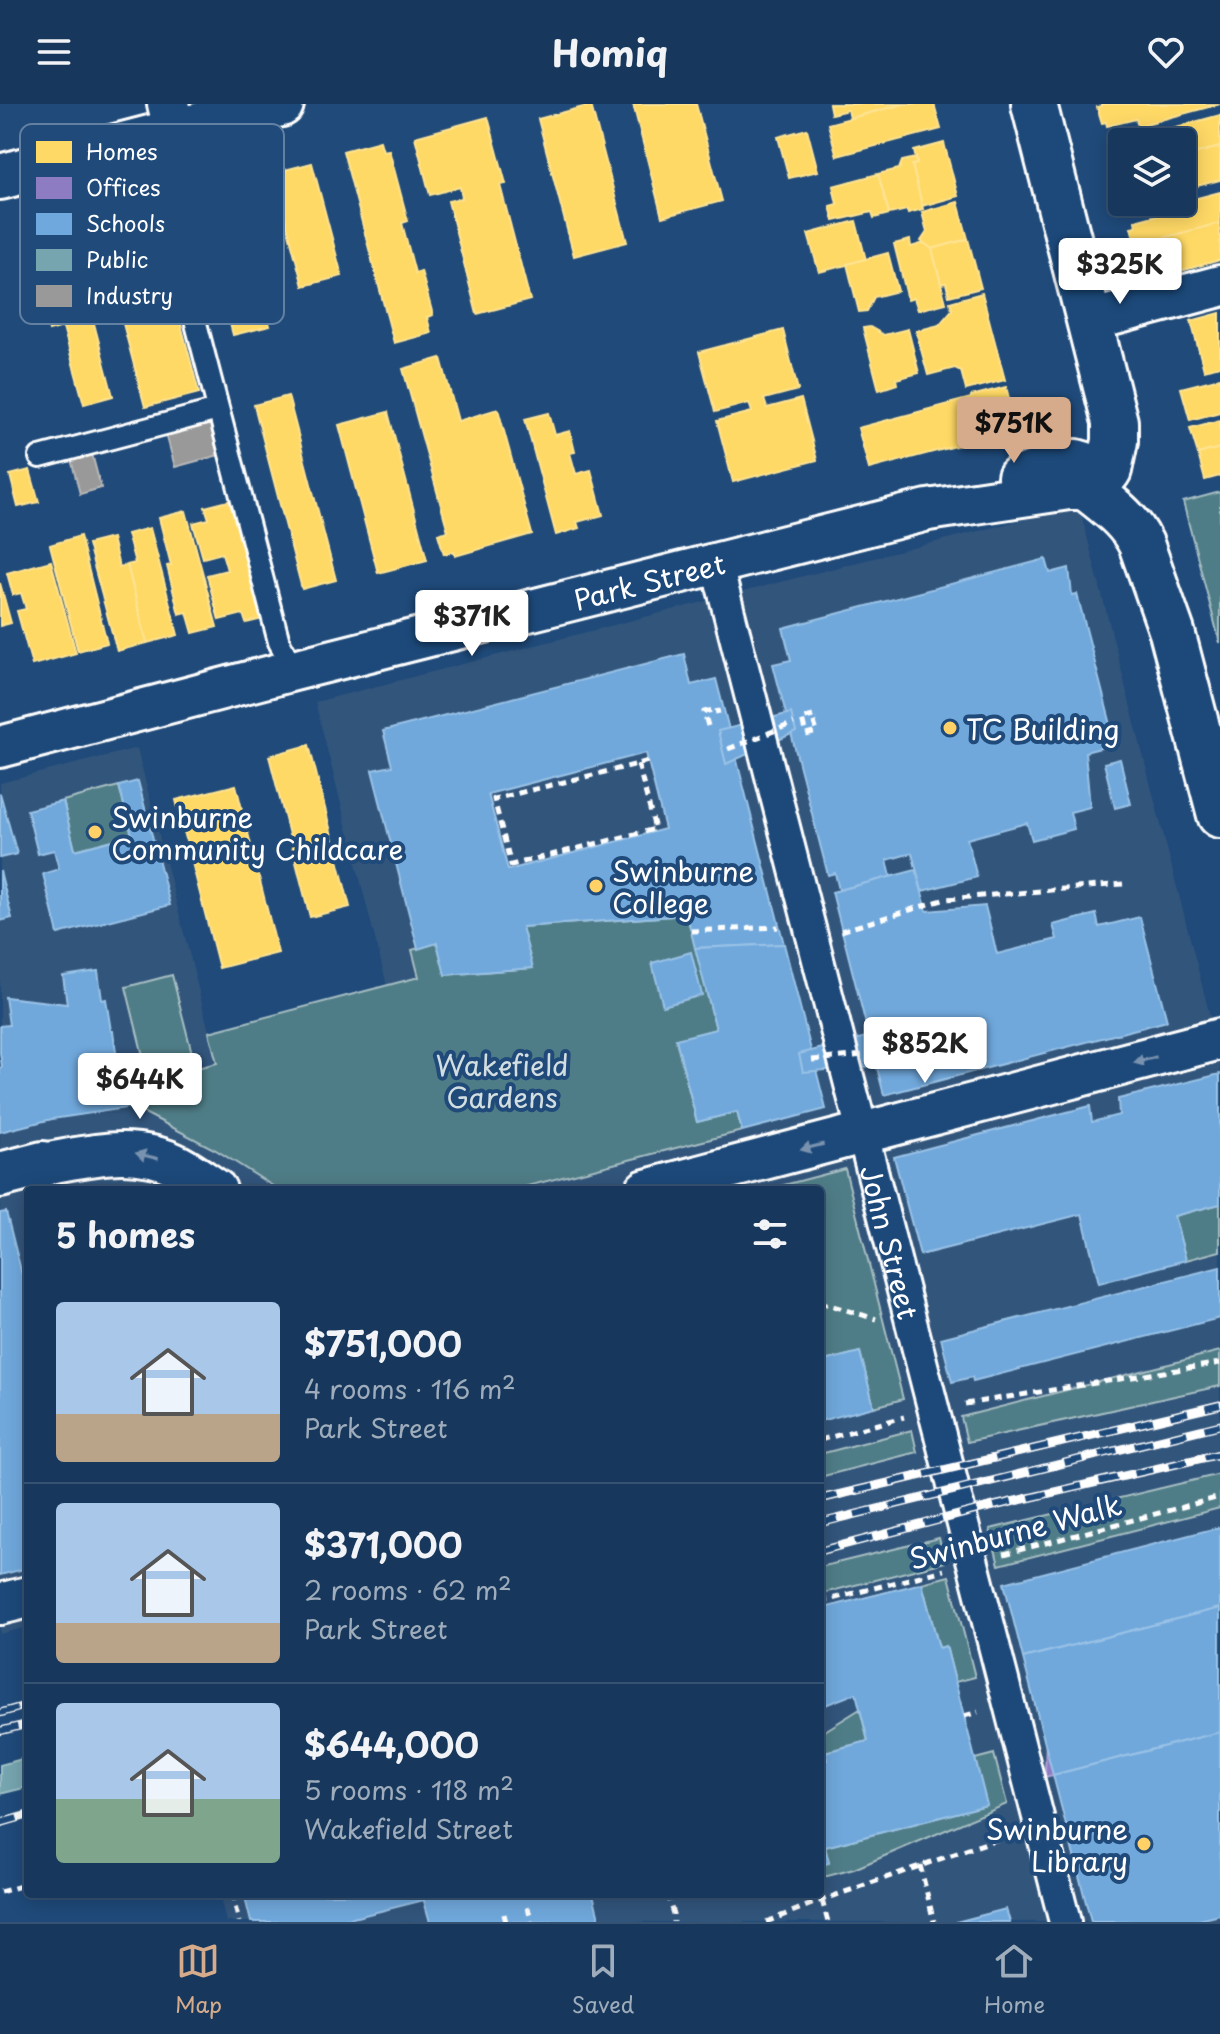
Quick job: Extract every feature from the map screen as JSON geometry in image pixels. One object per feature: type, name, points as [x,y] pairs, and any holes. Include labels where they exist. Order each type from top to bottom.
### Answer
[{"type":"street","points":[[170,124],[281,104]]},
{"type":"street","points":[[1034,104],[1115,422],[1116,436],[1101,481],[1132,487],[1148,514],[1155,535],[1172,632],[1220,815]]},
{"type":"street","points":[[0,177],[20,171]]},
{"type":"street","points":[[1089,321],[1220,286]]},
{"type":"street","name":"Park Street","points":[[0,747],[928,510],[1085,489],[1101,481]]},
{"type":"street","name":"John Street","points":[[716,562],[1065,1922]]},
{"type":"street","points":[[662,1186],[1220,1039]]},
{"type":"street","points":[[27,1174],[113,1152],[139,1152],[178,1165],[210,1186]]},
{"type":"street","points":[[0,1604],[24,1598]]},
{"type":"lane","points":[[202,324],[218,410],[279,642],[294,670]]},
{"type":"lane","points":[[40,457],[218,410]]},
{"type":"path","points":[[708,726],[704,712],[717,709],[721,721]]},
{"type":"path","points":[[728,749],[794,723]]},
{"type":"path","points":[[638,764],[655,829],[511,865],[494,799],[648,761]]},
{"type":"path","points":[[691,931],[811,932],[946,899],[1123,884]]},
{"type":"path","points":[[812,1060],[875,1054]]},
{"type":"path","points":[[824,1303],[913,1330]]},
{"type":"path","points":[[824,1439],[933,1409],[1220,1363]]},
{"type":"path","name":"Swinburne Walk","points":[[824,1601],[1220,1497]]},
{"type":"path","points":[[766,1922],[920,1865],[1041,1825]]},
{"type":"path","points":[[920,1865],[934,1922]]},
{"type":"path","points":[[0,1892],[24,1885]]},
{"type":"path","points":[[233,1898],[239,1922]]},
{"type":"path","points":[[668,1898],[673,1922]]},
{"type":"path","points":[[822,1900],[828,1922]]},
{"type":"path","points":[[528,1907],[531,1922]]},
{"type":"path","points":[[504,1914],[506,1922]]},
{"type":"shaded area","points":[[1079,505],[1220,1055],[1220,1351],[961,1418],[968,1441],[1220,1386],[1220,1474],[990,1529],[999,1564],[1220,1508],[1220,1922],[226,1922],[220,1898],[824,1898],[824,1593],[945,1561],[939,1538],[824,1566],[824,1476],[917,1451],[911,1430],[824,1453],[824,1186],[24,1186],[24,1628],[0,1634],[0,783],[137,748],[209,1031],[387,986],[315,702]]},
{"type":"green space","points":[[1220,492],[1220,643],[1183,502]]},
{"type":"green space","points":[[119,786],[132,835],[75,850],[63,801]]},
{"type":"green space","name":"Wakefield Gardens","points":[[687,915],[716,1029],[676,1040],[697,1122],[737,1112],[742,1131],[528,1186],[273,1186],[216,1150],[133,1107],[130,1085],[217,1063],[209,1032],[419,977],[412,950],[437,943],[446,975],[532,968],[522,927]]},
{"type":"green space","points":[[172,975],[193,1057],[146,1068],[126,987]]},
{"type":"green space","points":[[845,1169],[903,1399],[874,1407],[860,1352],[824,1361],[824,1186],[780,1186]]},
{"type":"green space","points":[[1220,1204],[1220,1251],[1186,1260],[1174,1216]]},
{"type":"green space","points":[[1220,1351],[1220,1386],[967,1442],[961,1417]]},
{"type":"green space","points":[[912,1430],[917,1452],[824,1476],[824,1453]]},
{"type":"green space","points":[[1220,1474],[1220,1508],[999,1565],[990,1529]]},
{"type":"green space","points":[[939,1538],[945,1562],[824,1593],[824,1566]]},
{"type":"green space","points":[[949,1576],[975,1677],[955,1682],[946,1646],[939,1648],[922,1583]]},
{"type":"green space","points":[[860,1709],[868,1741],[824,1752],[824,1732]]},
{"type":"green space","points":[[994,1754],[1007,1804],[854,1869],[824,1877],[824,1864],[829,1862],[825,1847],[986,1805],[975,1759]]},
{"type":"building: Homes","points":[[633,104],[696,104],[722,201],[662,217]]},
{"type":"building: Homes","points":[[829,104],[904,104],[850,118],[848,110],[831,114]]},
{"type":"building: Homes","points":[[904,104],[934,104],[941,129],[837,156],[828,124]]},
{"type":"building: Homes","points":[[1101,104],[1220,104],[1138,126],[1136,119],[1107,126],[1106,122],[1102,123],[1097,107]]},
{"type":"building: Homes","points":[[591,105],[627,242],[574,256],[538,119]]},
{"type":"building: Homes","points":[[1220,115],[1220,147],[1196,153],[1196,128],[1172,128]]},
{"type":"building: Homes","points":[[488,117],[506,184],[500,185],[530,300],[477,314],[448,201],[462,198],[460,187],[430,195],[415,137]]},
{"type":"building: Homes","points":[[807,129],[818,171],[789,178],[778,137]]},
{"type":"building: Homes","points":[[380,141],[383,151],[389,150],[408,221],[402,223],[415,273],[421,271],[433,315],[427,317],[431,333],[394,343],[343,151]]},
{"type":"building: Homes","points":[[944,143],[958,196],[922,206],[912,165],[917,164],[914,151]]},
{"type":"building: Homes","points":[[1220,147],[1220,180],[1196,186],[1196,153]]},
{"type":"building: Homes","points":[[916,158],[917,164],[912,165],[923,209],[889,214],[878,174],[899,169],[902,161]]},
{"type":"building: Homes","points":[[312,163],[342,276],[303,286],[284,214],[284,170]]},
{"type":"building: Homes","points":[[878,174],[889,214],[874,218],[872,212],[834,221],[830,206],[837,204],[833,186]]},
{"type":"building: Homes","points":[[1220,192],[1220,223],[1140,244],[1139,241],[1135,242],[1131,227],[1136,226],[1135,221],[1154,216],[1196,216],[1196,198]]},
{"type":"building: Homes","points":[[958,202],[968,239],[932,249],[921,241],[927,232],[922,212]]},
{"type":"building: Homes","points":[[856,221],[866,260],[819,272],[808,234]]},
{"type":"building: Homes","points":[[1220,223],[1220,260],[1177,272],[1174,261],[1147,268],[1145,262],[1140,263],[1136,248],[1141,247],[1140,244]]},
{"type":"building: Homes","points":[[968,239],[981,288],[949,296],[946,283],[941,284],[932,249]]},
{"type":"building: Homes","points":[[910,240],[911,247],[924,243],[932,249],[946,303],[918,310],[914,298],[908,300],[894,244]]},
{"type":"building: Homes","points":[[888,253],[898,291],[874,297],[867,311],[859,312],[847,264]]},
{"type":"building: Homes","points":[[982,293],[1005,380],[966,390],[961,371],[955,368],[928,375],[916,331],[939,325],[952,310],[950,302]]},
{"type":"building: Homes","points":[[1220,313],[1220,366],[1204,370],[1191,321]]},
{"type":"building: Homes","points":[[47,324],[94,324],[113,396],[84,404],[63,327],[49,331]]},
{"type":"building: Homes","points":[[123,324],[181,324],[199,393],[145,407]]},
{"type":"building: Homes","points":[[230,324],[269,324],[270,326],[233,335]]},
{"type":"building: Homes","points":[[870,327],[884,335],[908,329],[919,373],[896,379],[897,384],[879,390],[863,328]]},
{"type":"building: Homes","points":[[783,330],[798,390],[764,399],[767,408],[801,399],[817,460],[733,482],[717,421],[752,412],[749,403],[715,412],[699,352]]},
{"type":"building: Homes","points":[[441,358],[458,421],[498,409],[532,534],[455,556],[454,551],[444,554],[438,534],[448,531],[403,369]]},
{"type":"building: Homes","points":[[1220,378],[1220,412],[1190,420],[1181,388]]},
{"type":"building: Homes","points":[[1006,387],[1019,435],[983,445],[982,439],[869,469],[858,428]]},
{"type":"building: Homes","points":[[288,396],[336,580],[302,589],[254,405]]},
{"type":"building: Homes","points":[[388,412],[427,560],[378,573],[339,425]]},
{"type":"building: Homes","points":[[549,413],[555,435],[570,431],[575,452],[570,453],[576,474],[591,470],[603,515],[577,522],[579,528],[556,535],[525,419]]},
{"type":"building: Homes","points":[[1220,420],[1220,448],[1198,454],[1190,428]]},
{"type":"building: Homes","points":[[1220,448],[1220,476],[1205,480],[1198,454]]},
{"type":"building: Homes","points":[[30,470],[39,502],[18,507],[10,475]]},
{"type":"building: Homes","points":[[240,498],[271,617],[246,623],[243,614],[219,620],[207,575],[227,570],[222,553],[203,558],[193,523],[209,519],[205,507]]},
{"type":"building: Homes","points":[[186,511],[217,627],[193,633],[187,612],[179,614],[159,518]]},
{"type":"building: Homes","points":[[150,528],[178,635],[147,643],[127,565],[135,563],[127,534]]},
{"type":"building: Homes","points":[[80,536],[107,643],[78,651],[50,545]]},
{"type":"building: Homes","points":[[112,538],[119,567],[127,565],[147,643],[117,651],[88,544]]},
{"type":"building: Homes","points":[[51,561],[76,653],[32,665],[17,611],[26,609],[21,593],[13,595],[7,573]]},
{"type":"building: Homes","points":[[0,583],[11,623],[0,626]]},
{"type":"building: Homes","points":[[309,745],[350,907],[310,917],[269,756]]},
{"type":"building: Homes","points":[[236,785],[278,953],[219,968],[176,800]]},
{"type":"building: Offices","points":[[1220,1608],[1220,1732],[1045,1777],[1048,1652]]},
{"type":"building: Schools","name":"TC Building","points":[[1046,559],[1050,573],[1069,568],[1072,595],[1077,594],[1116,744],[1085,752],[1090,807],[1070,812],[1074,829],[1032,840],[1027,823],[967,839],[977,877],[922,891],[912,853],[887,860],[891,877],[839,890],[835,873],[828,875],[773,664],[791,660],[783,628]]},
{"type":"building: Schools","points":[[684,654],[691,685],[716,679],[784,944],[695,948],[687,915],[522,927],[533,968],[445,975],[437,943],[418,949],[372,770],[392,766],[383,731]],"holes":[[[646,753],[665,829],[508,870],[488,794]]]},
{"type":"building: Schools","points":[[791,713],[796,732],[726,764],[718,731]]},
{"type":"building: Schools","points":[[1120,759],[1131,804],[1115,808],[1104,763]]},
{"type":"building: Schools","points":[[138,781],[170,905],[58,934],[43,874],[59,869],[54,850],[38,854],[27,810],[63,801],[75,850],[132,835],[119,786]]},
{"type":"building: Schools","points":[[0,793],[17,854],[0,858]]},
{"type":"building: Schools","points":[[916,870],[927,911],[985,906],[997,954],[1057,939],[1053,925],[1096,914],[1099,927],[1140,917],[1167,1021],[884,1095],[832,892]]},
{"type":"building: Schools","points":[[0,871],[12,918],[0,921]]},
{"type":"building: Schools","points":[[784,944],[826,1109],[742,1131],[737,1112],[697,1122],[676,1039],[716,1029],[695,948]]},
{"type":"building: Schools","points":[[691,952],[702,995],[663,1006],[652,963]]},
{"type":"building: Schools","points":[[98,971],[102,1000],[106,999],[113,1031],[119,1073],[128,1071],[133,1107],[52,1119],[0,1132],[0,1026],[9,1025],[5,997],[67,1004],[63,976]]},
{"type":"building: Schools","points":[[882,1033],[885,1065],[803,1072],[799,1054]]},
{"type":"building: Schools","points":[[1220,1074],[1220,1204],[1174,1216],[1186,1260],[1099,1283],[1082,1214],[920,1255],[894,1157],[1090,1106],[1092,1122],[1119,1115],[1118,1099]]},
{"type":"building: Schools","points":[[6,1212],[24,1282],[24,1569],[0,1575],[0,1213]]},
{"type":"building: Schools","points":[[1220,1267],[1220,1318],[973,1381],[972,1377],[952,1382],[941,1338]]},
{"type":"building: Schools","points":[[860,1352],[874,1407],[824,1420],[824,1361]]},
{"type":"building: Schools","points":[[1220,1527],[1220,1608],[1023,1658],[1004,1583]]},
{"type":"building: Schools","points":[[922,1583],[939,1648],[946,1646],[987,1805],[825,1847],[829,1863],[824,1864],[825,1752],[868,1741],[856,1693],[824,1705],[824,1608]]},
{"type":"building: Schools","points":[[1220,1608],[1220,1732],[1053,1775],[1023,1658]]},
{"type":"building: Schools","points":[[1220,1732],[1220,1915],[1192,1922],[1091,1922],[1053,1775]]},
{"type":"building: Schools","points":[[245,1898],[424,1900],[337,1922],[251,1922]]},
{"type":"building: Schools","points":[[423,1898],[594,1898],[600,1922],[430,1922]]},
{"type":"building: Schools","points":[[1006,1909],[1010,1922],[956,1922]]},
{"type":"building: Public","points":[[22,1759],[24,1788],[0,1794],[0,1765]]},
{"type":"building: Industry","points":[[209,419],[219,455],[175,467],[165,430]]},
{"type":"building: Industry","points":[[92,454],[101,488],[80,494],[71,459]]},
{"type":"railway","points":[[824,1498],[1220,1405]]},
{"type":"railway","points":[[824,1522],[1220,1425]]},
{"type":"railway","points":[[824,1550],[985,1508],[1220,1454]]},
{"type":"railway","points":[[0,1713],[24,1706]]},
{"type":"railway","points":[[0,1731],[24,1725]]},
{"type":"railway","points":[[0,1823],[24,1816]]},
{"type":"place","name":"TC Building","points":[[950,728]]},
{"type":"place","name":"Swinburne Community Childcare","points":[[95,832]]},
{"type":"place","name":"Swinburne College","points":[[596,886]]},
{"type":"place","name":"Swinburne Library","points":[[1144,1844]]}]
